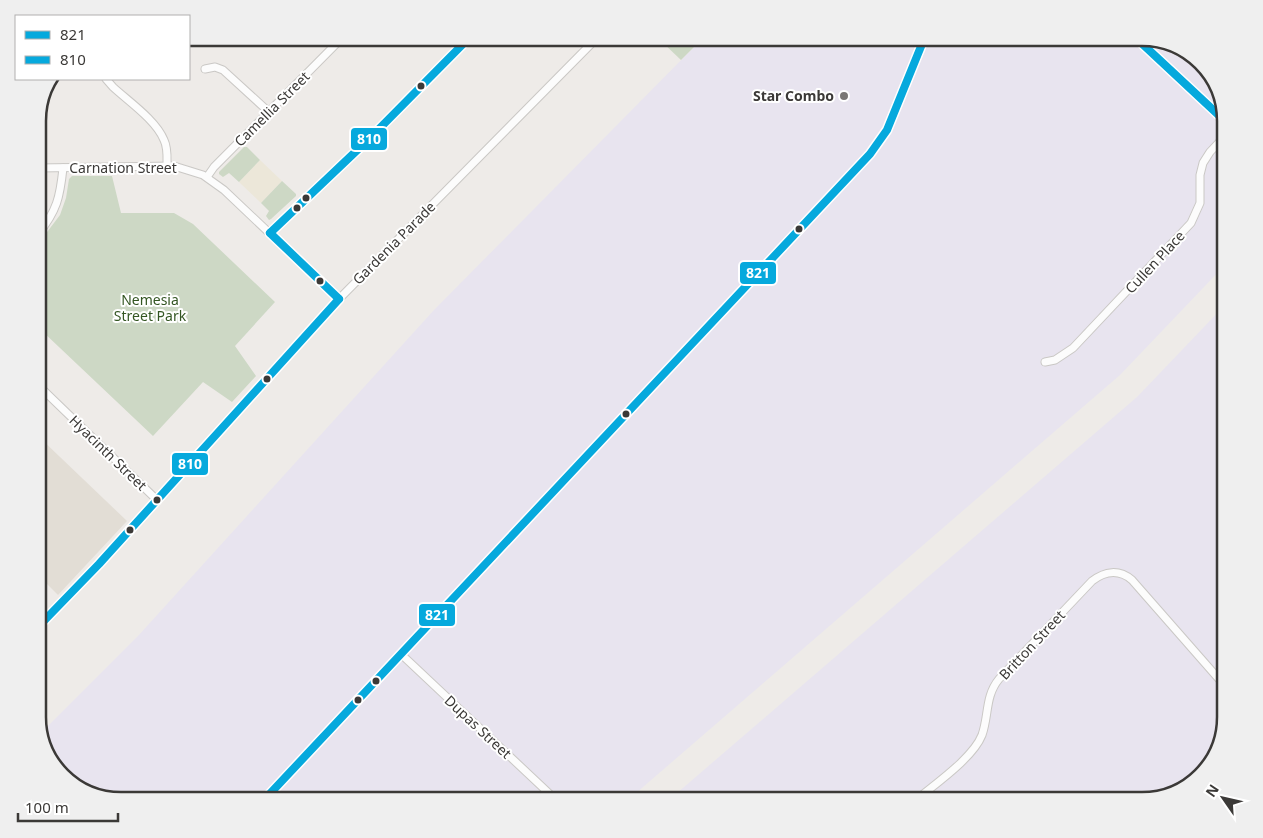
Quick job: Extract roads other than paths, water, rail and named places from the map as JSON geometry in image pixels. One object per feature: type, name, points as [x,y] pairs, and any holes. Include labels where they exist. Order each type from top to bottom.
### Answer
[{"type":"street","name":"Camellia Street","points":[[207,178],[214,167],[334,46]]},
{"type":"street","points":[[270,233],[371,137],[461,46]]},
{"type":"street","name":"Gardenia Parade","points":[[46,619],[89,575],[339,299],[589,46]]},
{"type":"street","points":[[272,792],[870,154],[887,130],[921,46]]},
{"type":"street","points":[[1145,46],[1216,112]]},
{"type":"street","points":[[205,69],[215,67],[223,70],[269,112]]},
{"type":"street","points":[[107,80],[159,130],[165,141],[167,166]]},
{"type":"street","name":"Cullen Place","points":[[1045,362],[1056,360],[1073,348],[1190,223],[1200,203],[1202,162],[1217,145]]},
{"type":"street","name":"Carnation Street","points":[[46,168],[167,166],[188,170],[207,178],[224,190],[339,299]]},
{"type":"street","points":[[46,223],[59,201],[63,168]]},
{"type":"street","name":"Hyacinth Street","points":[[46,393],[157,500]]},
{"type":"street","name":"Britton Street","points":[[925,792],[974,749],[984,726],[990,694],[998,679],[1092,581],[1104,574],[1113,571],[1132,580],[1217,676]]},
{"type":"street","name":"Dupas Street","points":[[402,655],[548,792]]},
{"type":"place","name":"Star Combo","points":[[844,96]]},
{"type":"park label","name":"Nemesia Street Park","points":[[150,308]]}]
